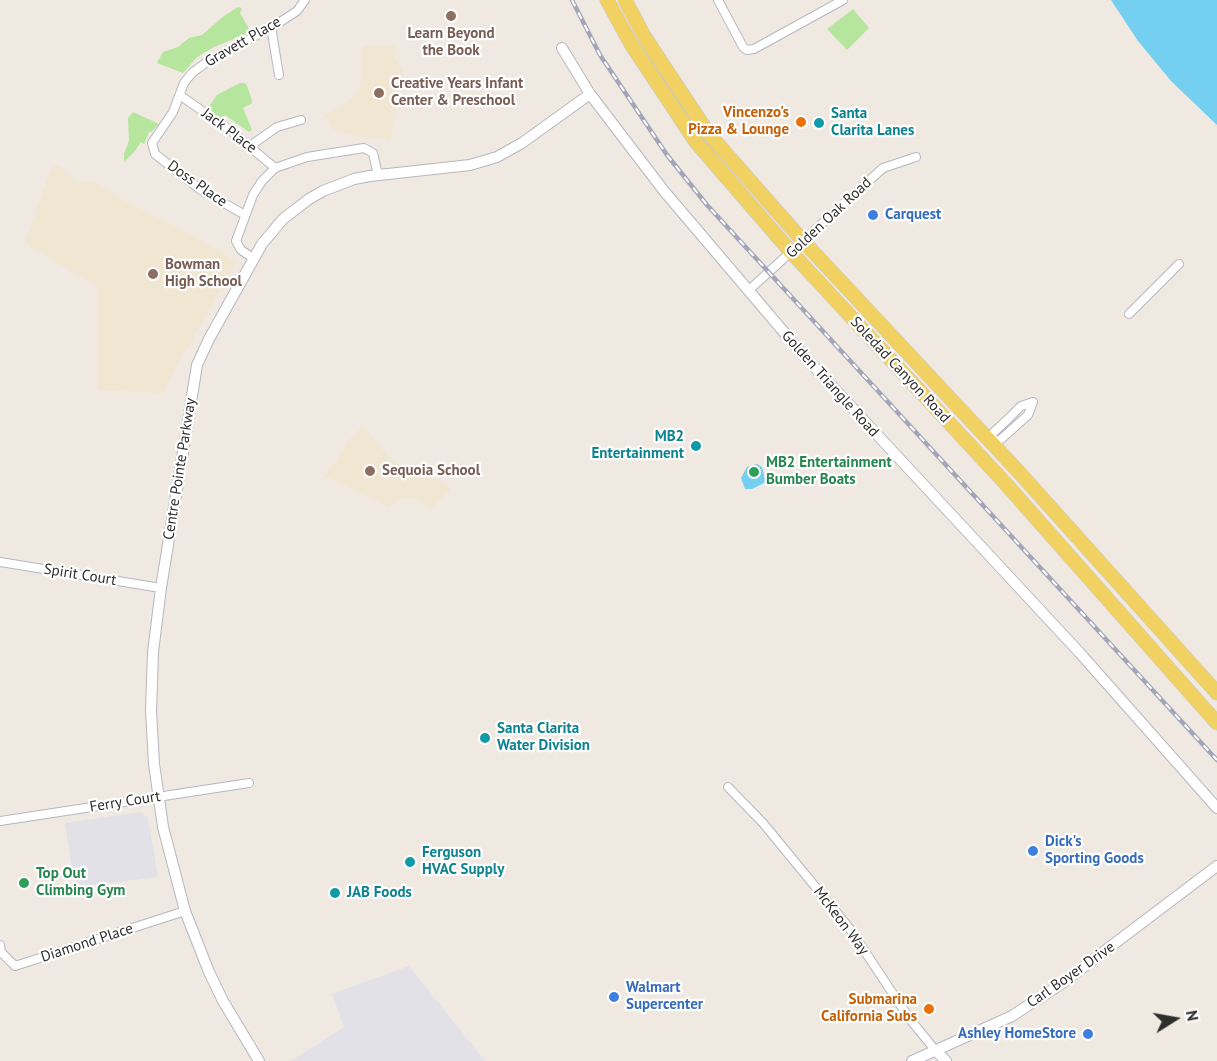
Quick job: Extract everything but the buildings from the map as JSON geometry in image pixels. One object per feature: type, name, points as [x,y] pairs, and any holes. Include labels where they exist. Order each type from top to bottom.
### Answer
[{"type":"main road","name":"Soledad Canyon Road","points":[[607,0],[631,44],[696,142],[791,252],[999,476],[1217,723]]},
{"type":"main road","name":"Soledad Canyon Road","points":[[625,0],[644,36],[708,133],[803,241],[991,441],[1217,693]]},
{"type":"main road","points":[[919,391],[936,399],[974,440],[986,443],[991,441],[990,453],[993,460],[1055,531],[1074,555],[1079,566]]},
{"type":"street","name":"Gravett Place","points":[[153,149],[154,138],[168,121],[181,96],[184,83],[192,73],[271,27],[297,10],[305,0]]},
{"type":"street","points":[[718,0],[743,47],[747,50],[754,49],[839,1]]},
{"type":"street","points":[[271,27],[279,75]]},
{"type":"street","name":"Golden Triangle Road","points":[[562,48],[590,94],[663,191],[805,357],[1079,652],[1217,808]]},
{"type":"street","name":"Centre Pointe Parkway","points":[[259,1061],[223,1001],[185,911],[172,868],[158,798],[151,711],[153,652],[195,372],[202,352],[253,258],[272,231],[296,208],[338,184],[378,175],[470,165],[497,157],[522,143],[590,94]]},
{"type":"street","name":"Jack Place","points":[[181,96],[250,146],[276,168]]},
{"type":"street","points":[[250,146],[277,127],[301,120]]},
{"type":"street","points":[[253,258],[241,250],[236,241],[258,188],[276,168],[307,157],[363,148],[374,153],[378,175]]},
{"type":"street","name":"Doss Place","points":[[153,149],[155,154],[201,190],[245,215]]},
{"type":"street","name":"Golden Oak Road","points":[[749,290],[883,168],[916,157]]},
{"type":"street","points":[[1129,314],[1179,264]]},
{"type":"street","points":[[1033,402],[1028,415],[1000,440],[991,441],[993,433],[1021,406],[1033,402]]},
{"type":"street","name":"Spirit Court","points":[[0,562],[161,588]]},
{"type":"street","name":"Ferry Court","points":[[0,821],[249,783]]},
{"type":"street","name":"McKeon Way","points":[[728,787],[763,823],[850,929],[909,1017],[946,1061]]},
{"type":"street","name":"Carl Boyer Drive","points":[[912,1061],[1012,1016],[1071,977],[1217,866]]},
{"type":"street","name":"Diamond Place","points":[[0,945],[1,952],[15,966],[185,911]]},
{"type":"shaded area","name":"Creative Years Infant Center & Preschool","points":[[394,45],[395,57],[403,72],[390,140],[349,135],[333,129],[325,115],[342,106],[360,91],[363,46]]},
{"type":"shaded area","name":"Bowman High School","points":[[59,166],[77,183],[92,181],[119,198],[189,233],[236,262],[162,393],[98,390],[98,287],[25,243],[52,167]]},
{"type":"shaded area","name":"Sequoia School","points":[[363,426],[392,461],[447,484],[450,490],[431,509],[420,500],[408,497],[388,507],[325,476],[342,453],[345,447],[343,446]]},
{"type":"shaded area","points":[[141,812],[148,818],[158,877],[75,887],[65,823]]},
{"type":"shaded area","points":[[409,966],[485,1061],[291,1061],[344,1027],[332,994]]},
{"type":"green space","points":[[238,7],[242,8],[240,13],[251,32],[202,54],[183,73],[157,63],[163,52],[178,47],[189,38],[202,35]]},
{"type":"green space","points":[[853,9],[869,28],[847,50],[827,29]]},
{"type":"green space","points":[[240,83],[245,83],[251,97],[252,103],[243,108],[252,130],[249,132],[225,115],[222,119],[208,108],[217,95]]},
{"type":"green space","points":[[133,112],[159,124],[149,132],[144,144],[141,142],[124,162],[124,154],[129,141],[128,118]]},
{"type":"water","points":[[1111,0],[1217,0],[1217,125],[1171,81],[1138,41]]},
{"type":"water","name":"MB2 Entertainment Bumber Boats","points":[[757,464],[762,467],[766,482],[752,489],[745,489],[741,478],[747,467]]},
{"type":"railway","points":[[572,0],[600,55],[667,155],[707,205],[1217,760]]},
{"type":"place","name":"Learn Beyond the Book","points":[[451,16]]},
{"type":"place","name":"Creative Years Infant Center & Preschool","points":[[379,93]]},
{"type":"place","name":"Vincenzo's Pizza & Lounge","points":[[801,122]]},
{"type":"place","name":"Santa Clarita Lanes","points":[[819,123]]},
{"type":"place","name":"Carquest","points":[[873,215]]},
{"type":"place","name":"Bowman High School","points":[[153,274]]},
{"type":"place","name":"MB2 Entertainment","points":[[696,446]]},
{"type":"place","name":"Sequoia School","points":[[370,471]]},
{"type":"place","name":"MB2 Entertainment Bumber Boats","points":[[754,472]]},
{"type":"place","name":"Santa Clarita Water Division","points":[[485,738]]},
{"type":"place","name":"Dick's Sporting Goods","points":[[1033,851]]},
{"type":"place","name":"Ferguson HVAC Supply","points":[[410,862]]},
{"type":"place","name":"Top Out Climbing Gym","points":[[24,883]]},
{"type":"place","name":"JAB Foods","points":[[335,893]]},
{"type":"place","name":"Walmart Supercenter","points":[[614,997]]},
{"type":"place","name":"Submarina California Subs","points":[[929,1009]]},
{"type":"place","name":"Ashley HomeStore","points":[[1088,1034]]}]
